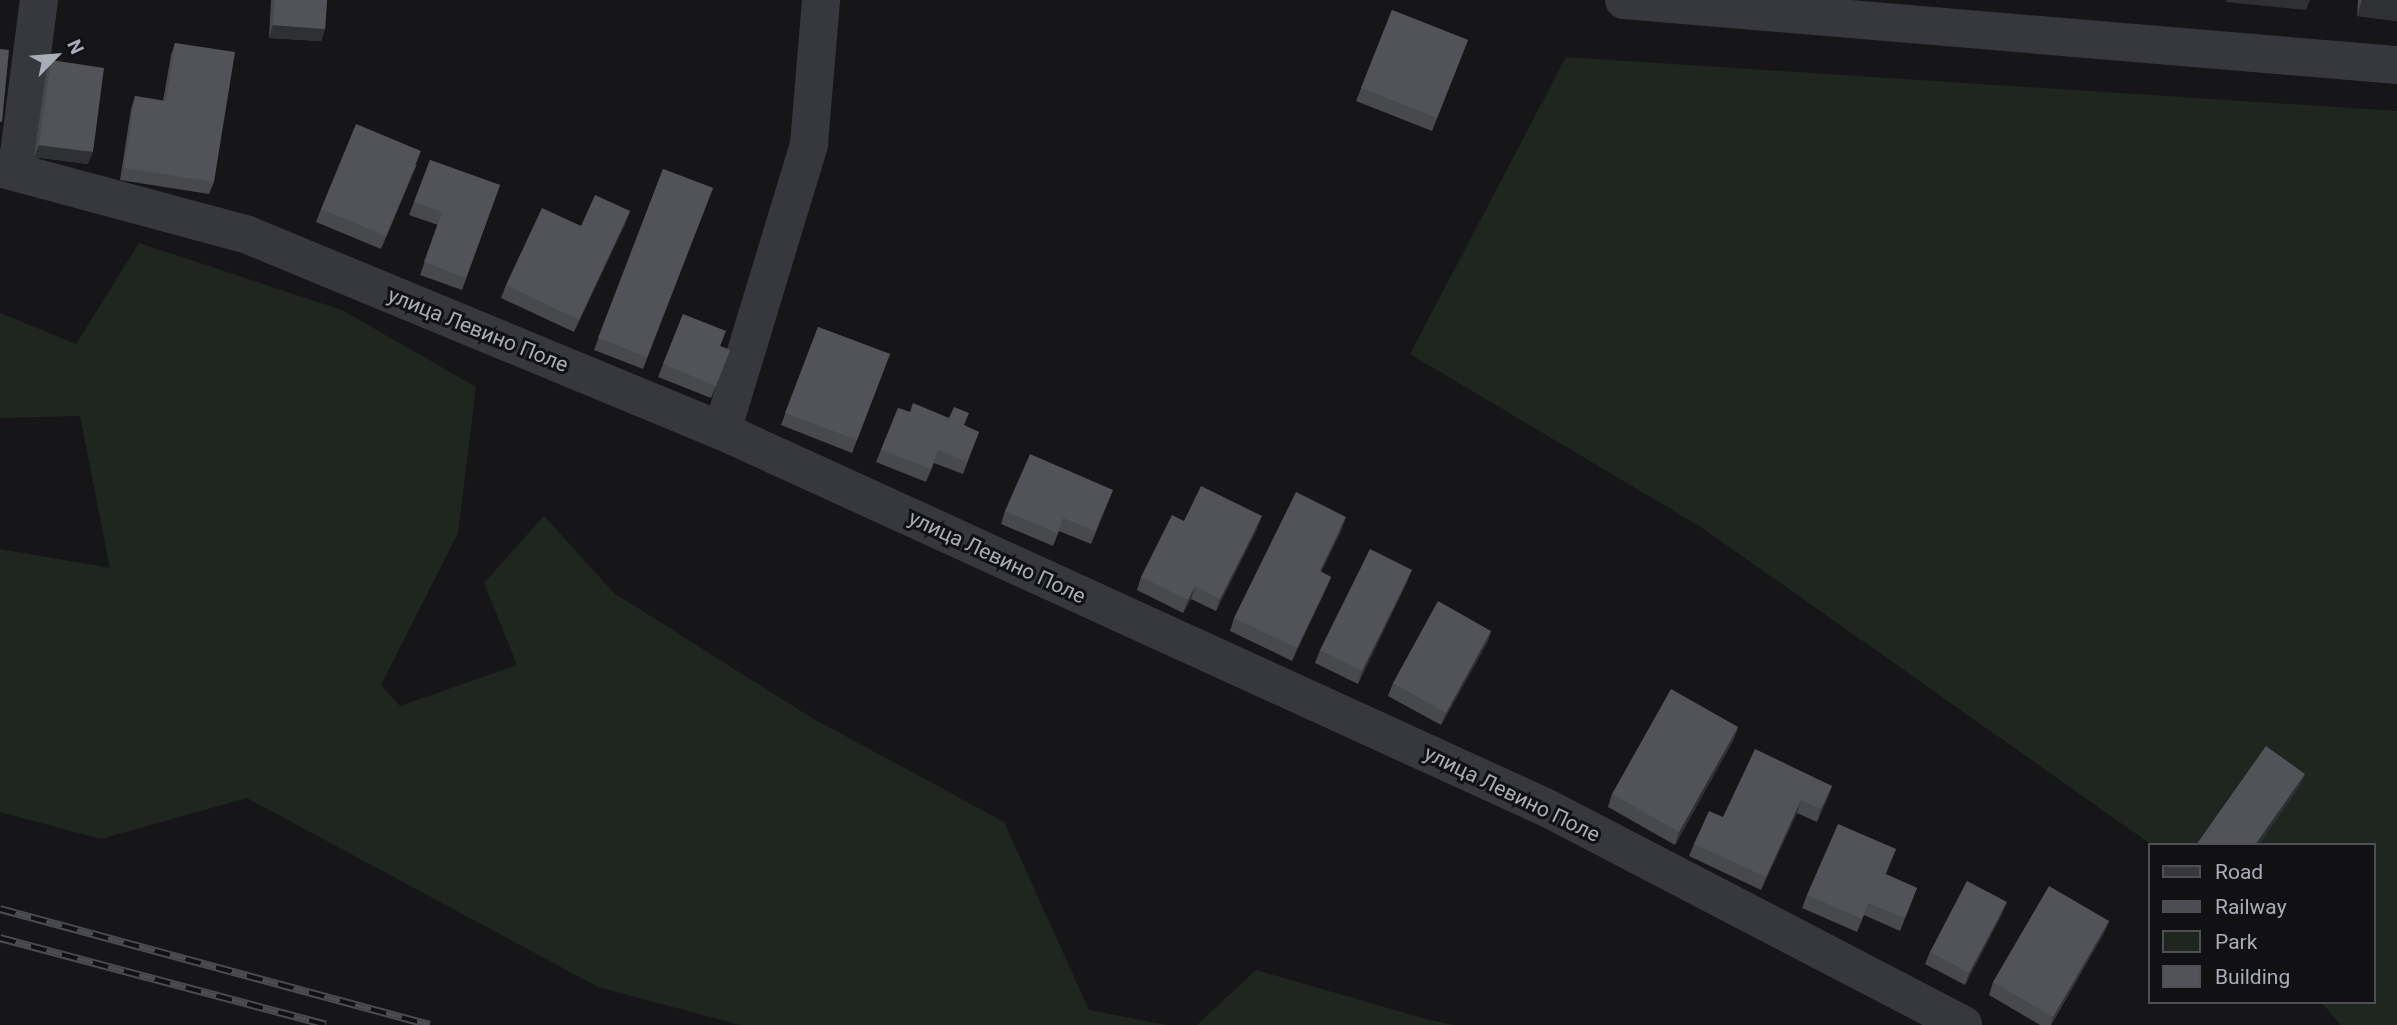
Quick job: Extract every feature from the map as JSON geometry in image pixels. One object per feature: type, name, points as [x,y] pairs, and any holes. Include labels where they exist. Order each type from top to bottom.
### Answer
[{"type":"street","points":[[8,168],[39,0]]},
{"type":"street","points":[[722,431],[809,144],[821,0]]},
{"type":"street","points":[[1624,0],[1879,10],[2397,65]]},
{"type":"street","name":"улица Левино Поле","points":[[8,168],[248,235],[722,431],[1547,808],[1963,1025]]},
{"type":"green space","points":[[1566,57],[2397,111],[2397,1025],[2341,1025],[2323,1004],[2376,1004],[2376,843],[2149,843],[1701,527],[1410,354]]},
{"type":"green space","points":[[139,243],[342,310],[476,387],[458,533],[381,685],[400,706],[517,665],[484,583],[544,516],[614,593],[812,718],[1004,822],[1089,1010],[1167,1025],[740,1025],[598,987],[247,798],[101,839],[0,812],[0,549],[110,568],[80,416],[0,418],[0,313],[76,344]]},
{"type":"green space","points":[[1256,970],[1426,1019],[1454,1025],[1197,1025]]},
{"type":"building","points":[[275,0],[327,0],[325,29],[273,25]]},
{"type":"building","points":[[1392,10],[1468,40],[1437,118],[1361,88]]},
{"type":"building","points":[[175,43],[235,52],[214,182],[124,168],[135,96],[166,101]]},
{"type":"building","points":[[0,49],[9,50],[2,122],[0,122]]},
{"type":"building","points":[[51,60],[104,68],[93,152],[39,145]]},
{"type":"building","points":[[356,124],[421,151],[386,236],[321,209]]},
{"type":"building","points":[[430,160],[500,185],[466,278],[424,262],[442,212],[414,202]]},
{"type":"building","points":[[663,169],[713,188],[647,357],[598,338]]},
{"type":"building","points":[[595,195],[630,211],[579,320],[506,285],[542,208],[581,226]]},
{"type":"building","points":[[683,314],[726,331],[720,346],[730,350],[716,386],[663,364]]},
{"type":"building","points":[[818,327],[890,354],[857,440],[785,413]]},
{"type":"building","points":[[913,403],[949,418],[954,407],[969,413],[964,425],[979,432],[967,462],[938,450],[931,469],[881,450],[898,408],[910,412]]},
{"type":"building","points":[[1030,454],[1113,490],[1095,531],[1063,518],[1057,533],[1005,511]]},
{"type":"building","points":[[1201,486],[1262,516],[1220,599],[1195,586],[1188,600],[1141,577],[1172,515],[1184,521]]},
{"type":"building","points":[[1296,492],[1346,517],[1320,571],[1331,577],[1297,648],[1234,618]]},
{"type":"building","points":[[1370,549],[1412,570],[1362,671],[1320,650]]},
{"type":"building","points":[[1438,601],[1491,631],[1446,713],[1393,683]]},
{"type":"building","points":[[1671,689],[1738,727],[1679,832],[1612,794]]},
{"type":"building","points":[[2266,746],[2305,774],[2256,843],[2197,843]]},
{"type":"building","points":[[1755,749],[1832,786],[1821,809],[1801,800],[1766,877],[1694,844],[1709,811],[1723,817]]},
{"type":"building","points":[[1838,824],[1896,849],[1885,874],[1917,888],[1905,918],[1868,903],[1862,919],[1807,895]]},
{"type":"building","points":[[1967,881],[2007,902],[1969,973],[1930,952]]},
{"type":"building","points":[[2049,886],[2109,921],[2053,1017],[1993,982]]},
{"type":"railway","points":[[0,909],[430,1025]]},
{"type":"railway","points":[[0,938],[326,1025]]}]
